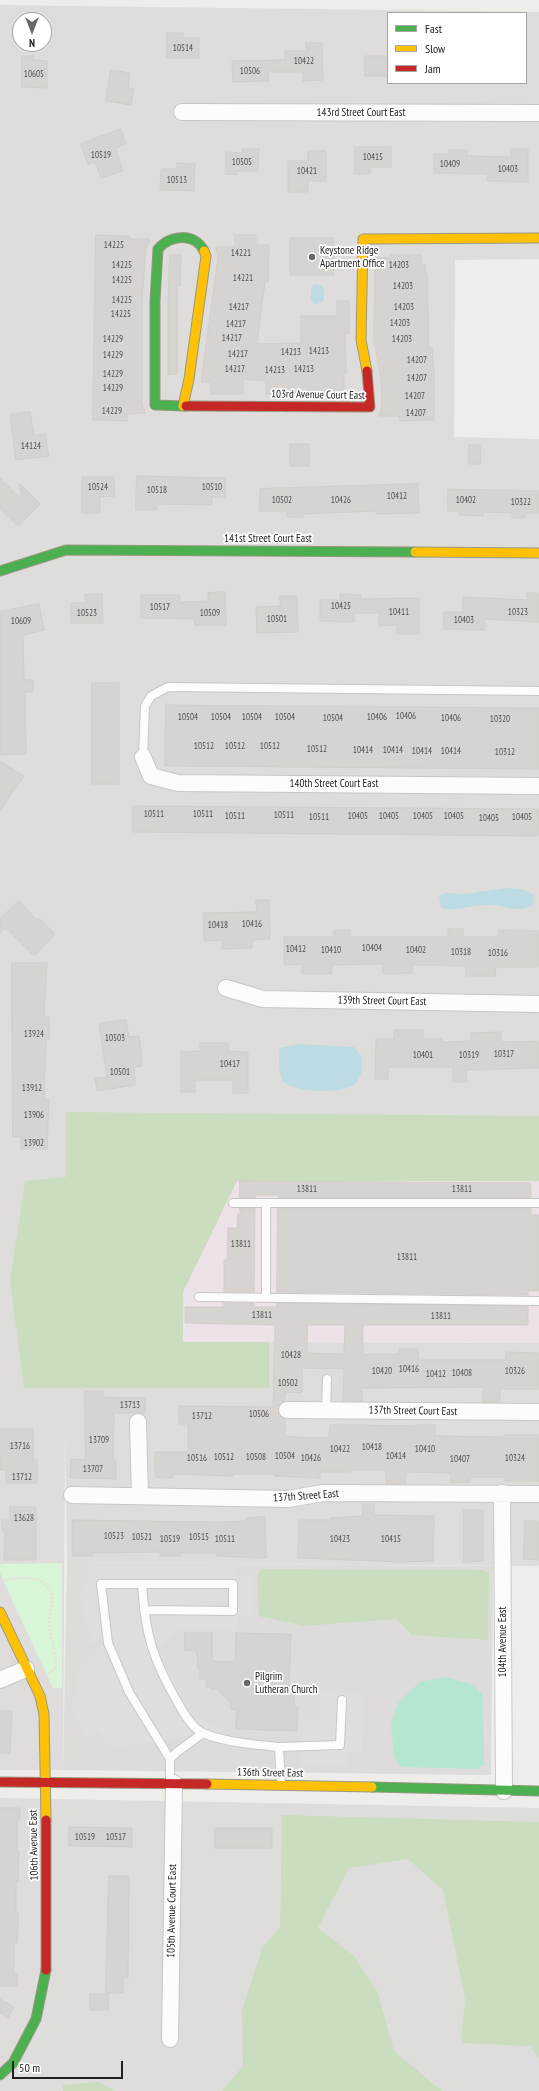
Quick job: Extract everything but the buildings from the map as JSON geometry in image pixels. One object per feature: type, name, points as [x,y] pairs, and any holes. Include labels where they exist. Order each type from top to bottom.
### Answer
[{"type":"street","name":"143rd Street Court East","points":[[182,112],[539,113]]},
{"type":"street","name":"103rd Avenue Court East","points":[[183,406],[189,379],[206,256],[205,250],[200,244],[192,239],[180,237],[161,244],[158,249],[155,300],[155,405],[183,406],[370,408],[369,382],[361,340],[363,239],[539,238]]},
{"type":"street","name":"141st Street Court East","points":[[0,571],[66,550],[539,553]]},
{"type":"street","name":"140th Street Court East","points":[[143,758],[151,776],[178,783],[539,786]]},
{"type":"street","name":"139th Street Court East","points":[[226,988],[264,999],[539,1004]]},
{"type":"street","name":"137th Street Court East","points":[[287,1410],[539,1412]]},
{"type":"street","points":[[138,1422],[140,1496]]},
{"type":"street","name":"137th Street East","points":[[72,1495],[288,1499],[322,1493],[539,1494]]},
{"type":"street","name":"104th Avenue East","points":[[502,1493],[504,1791]]},
{"type":"street","name":"106th Avenue East","points":[[0,1612],[40,1696],[44,1714],[46,1749],[46,1969],[36,2019],[13,2062],[0,2075]]},
{"type":"street","points":[[0,1680],[26,1669]]},
{"type":"street","name":"136th Street East","points":[[0,1782],[172,1782],[539,1791]]},
{"type":"street","name":"105th Avenue Court East","points":[[170,2039],[172,1782]]},
{"type":"lane","points":[[143,758],[145,706],[151,696],[168,687],[539,691]]},
{"type":"lane","points":[[233,1203],[539,1203]]},
{"type":"lane","points":[[266,1203],[266,1298]]},
{"type":"lane","points":[[199,1297],[539,1301]]},
{"type":"lane","points":[[326,1410],[327,1379]]},
{"type":"lane","points":[[144,1610],[233,1612],[233,1584],[101,1584],[108,1643],[129,1692],[170,1759],[172,1782]]},
{"type":"lane","points":[[142,1584],[144,1610],[154,1656],[187,1718],[203,1733],[264,1746],[340,1745],[342,1700]]},
{"type":"lane","points":[[170,1759],[176,1752],[203,1733]]},
{"type":"lane","points":[[279,1746],[282,1785]]},
{"type":"path","points":[[2,1582],[15,1577],[25,1577],[45,1585],[51,1591],[52,1600],[49,1624],[56,1668],[46,1675]]},
{"type":"shaded area","points":[[0,5],[539,12],[539,259],[455,260],[454,437],[539,439],[539,1117],[66,1386],[268,1388],[269,1342],[539,1343],[539,1566],[67,1563],[65,1433],[63,1770],[0,1770]]},
{"type":"shaded area","points":[[184,1180],[539,1181],[539,1343],[183,1342]]},
{"type":"shaded area","points":[[67,1563],[493,1566],[491,1775],[63,1770]]},
{"type":"shaded area","points":[[86,1566],[233,1567],[235,1575],[253,1575],[253,1616],[238,1616],[238,1630],[177,1630],[158,1649],[183,1698],[194,1713],[202,1720],[225,1731],[116,1747],[108,1744],[97,1731],[87,1740],[70,1703],[78,1693],[77,1676],[80,1669],[103,1643],[101,1639],[92,1645],[79,1592],[90,1576]]},
{"type":"shaded area","points":[[320,1692],[363,1693],[362,1752],[347,1752],[346,1766],[301,1765],[302,1720],[319,1721]]},
{"type":"shaded area","points":[[0,1798],[539,1808],[539,2091],[0,2091]]},
{"type":"green space","points":[[66,1112],[539,1116],[539,1181],[237,1181],[183,1292],[183,1342],[269,1342],[269,1388],[24,1388],[10,1282],[25,1181],[66,1177]]},
{"type":"green space","points":[[62,1563],[62,1688],[53,1688],[5,1585],[0,1572],[0,1564]]},
{"type":"green space","points":[[262,1569],[483,1570],[489,1573],[488,1640],[412,1635],[396,1619],[304,1626],[259,1616],[257,1574]]},
{"type":"green space","points":[[445,1677],[471,1684],[483,1695],[484,1764],[478,1769],[401,1767],[394,1757],[391,1725],[398,1703],[420,1682]]},
{"type":"green space","points":[[282,1815],[539,1822],[539,2058],[530,2046],[461,2043],[465,1999],[443,1890],[408,1859],[349,1868],[318,1928],[353,1955],[378,1993],[394,2051],[442,2091],[222,2091],[243,2066],[242,2010],[263,1946],[280,1928]]},
{"type":"green space","points":[[99,2082],[116,2091],[63,2091],[63,2085]]},
{"type":"water","points":[[314,284],[320,285],[324,289],[324,300],[318,304],[314,304],[311,300],[311,289]]},
{"type":"water","points":[[505,888],[522,889],[533,894],[534,903],[530,907],[519,909],[495,905],[452,909],[441,908],[439,896],[445,893],[466,894]]},
{"type":"water","points":[[301,1044],[354,1047],[361,1055],[362,1063],[358,1081],[349,1087],[330,1091],[307,1090],[288,1085],[282,1078],[279,1051],[280,1048]]},
{"type":"traffic: fast","points":[[186,406],[155,405],[155,301],[158,249],[163,244],[175,238],[189,238],[200,245],[204,251]]},
{"type":"traffic: fast","points":[[0,571],[66,550],[415,552]]},
{"type":"traffic: fast","points":[[372,1787],[539,1791]]},
{"type":"traffic: fast","points":[[0,2075],[13,2063],[36,2019],[46,1970]]},
{"type":"traffic: slow","points":[[367,371],[361,340],[363,239],[539,238]]},
{"type":"traffic: slow","points":[[183,406],[189,379],[206,256],[204,251]]},
{"type":"traffic: slow","points":[[415,552],[539,553]]},
{"type":"traffic: slow","points":[[0,1612],[40,1696],[44,1714],[46,1820]]},
{"type":"traffic: slow","points":[[207,1784],[372,1787]]},
{"type":"traffic: jam","points":[[186,406],[370,407],[367,371]]},
{"type":"traffic: jam","points":[[0,1782],[207,1784]]},
{"type":"traffic: jam","points":[[46,1820],[46,1970]]},
{"type":"place","name":"Keystone Ridge Apartment Office","points":[[312,257]]},
{"type":"place","name":"Pilgrim Lutheran Church","points":[[247,1683]]}]
